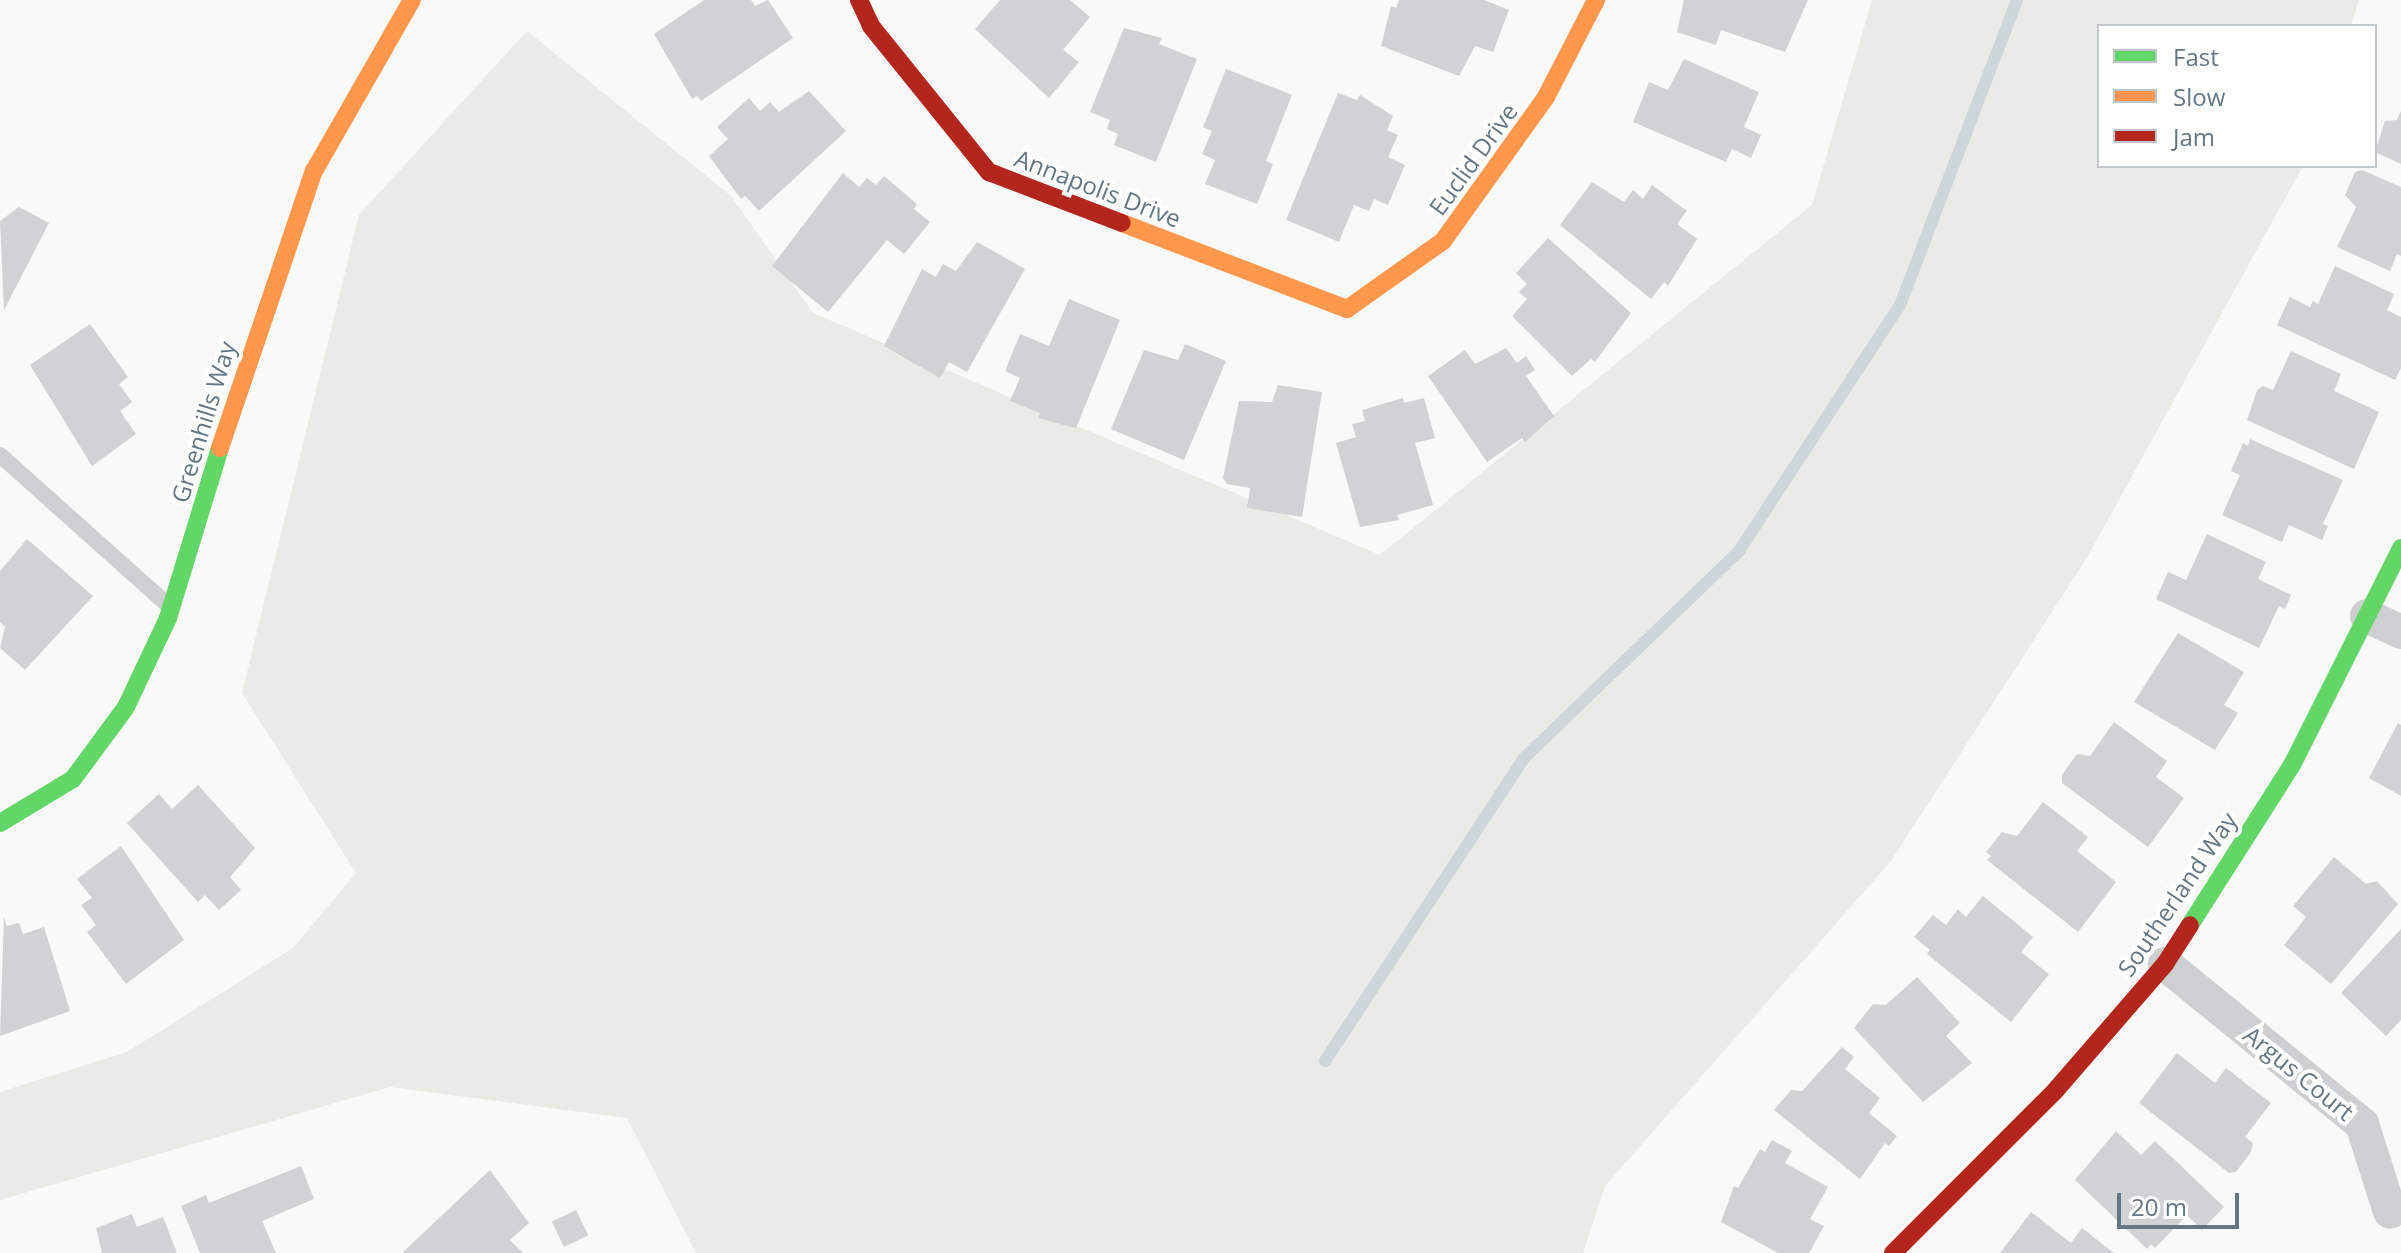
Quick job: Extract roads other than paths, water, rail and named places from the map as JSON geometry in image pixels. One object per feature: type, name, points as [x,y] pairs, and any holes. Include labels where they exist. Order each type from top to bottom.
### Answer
[{"type":"street","name":"Greenhills Way","points":[[0,823],[73,779],[126,707],[171,608],[247,357],[314,171],[412,0]]},
{"type":"street","name":"Annapolis Drive","points":[[859,0],[871,26],[989,172],[1347,309]]},
{"type":"street","name":"Euclid Drive","points":[[1347,309],[1443,241],[1546,97],[1596,0]]},
{"type":"street","name":"Southerland Way","points":[[1893,1253],[2055,1091],[2165,964],[2292,765],[2401,548]]},
{"type":"street","points":[[2367,616],[2401,632]]},
{"type":"street","name":"Argus Court","points":[[2165,964],[2362,1124],[2390,1212]]},
{"type":"lane","points":[[0,455],[171,608]]},
{"type":"waterway","points":[[1325,1061],[1523,759],[1739,551],[1900,305],[2017,0]]}]
